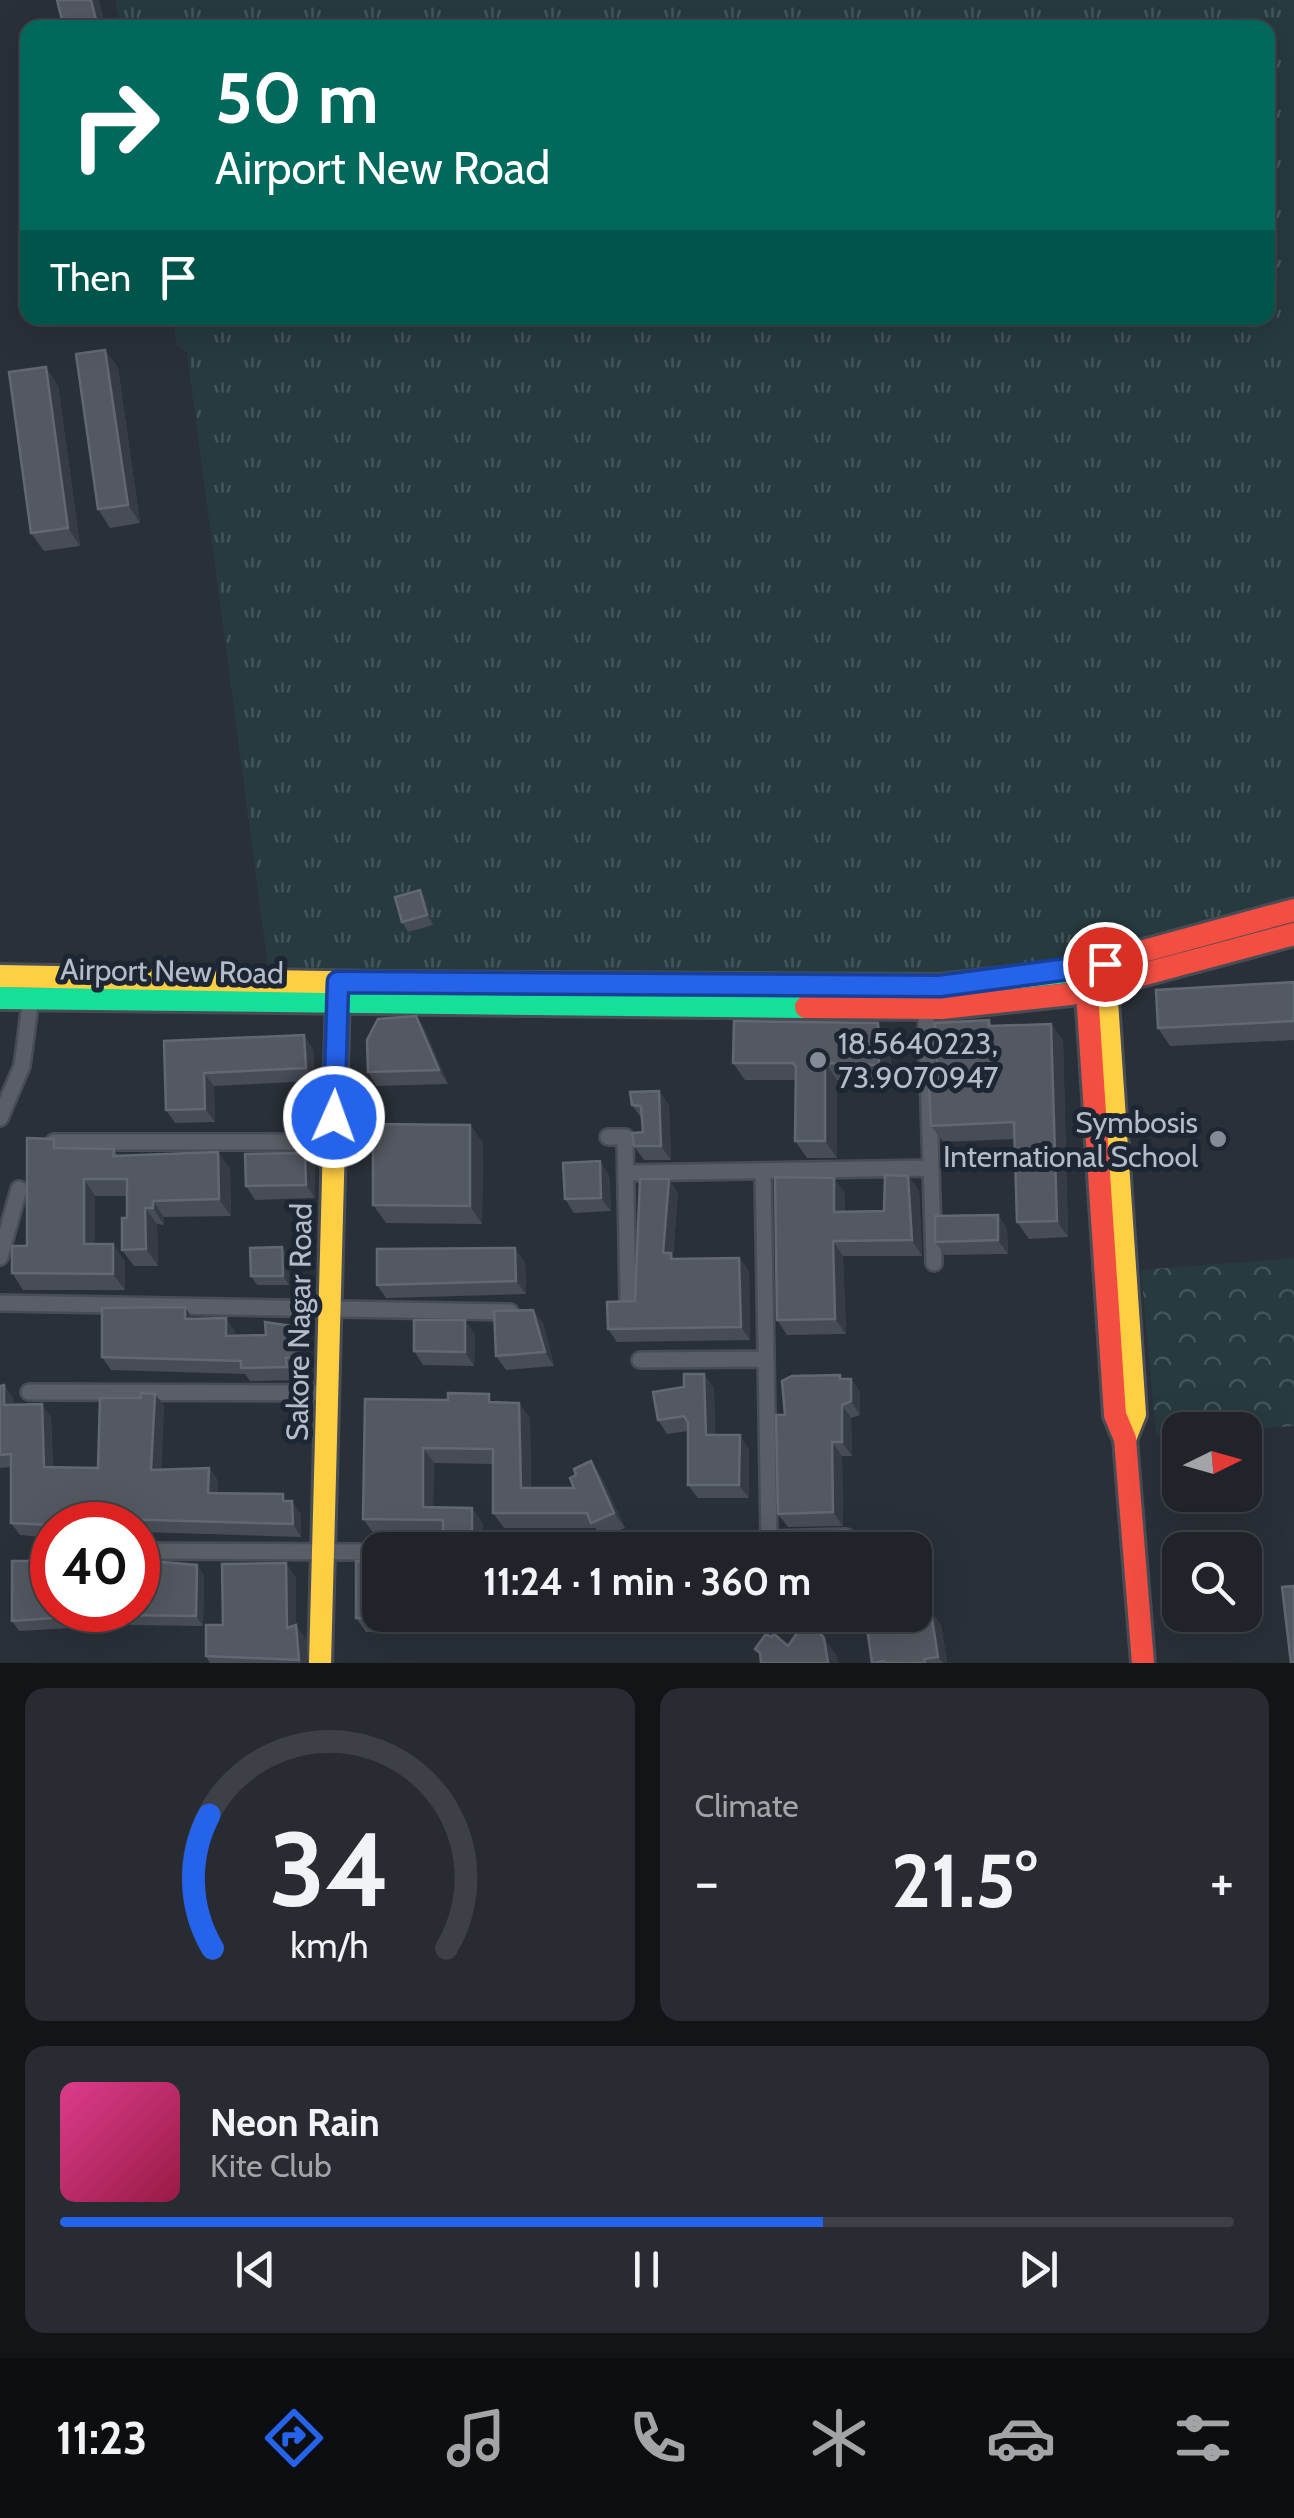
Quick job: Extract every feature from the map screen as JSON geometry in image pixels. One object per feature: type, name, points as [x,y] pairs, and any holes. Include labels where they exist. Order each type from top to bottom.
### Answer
[{"type":"main road","name":"Airport New Road","points":[[0,976],[338,993],[926,1009],[1018,1004],[1294,910]]},
{"type":"main road","name":"Airport New Road","points":[[0,998],[940,986],[1096,977],[1294,934]]},
{"type":"main road","points":[[1096,977],[1135,1414],[1126,1438],[1143,1663]]},
{"type":"main road","name":"Sakore Nagar Road","points":[[320,1663],[338,993]]},
{"type":"street","points":[[0,1118],[22,1066],[31,998]]},
{"type":"street","points":[[926,1009],[934,1263]]},
{"type":"street","points":[[608,1137],[625,1137],[628,1300]]},
{"type":"street","points":[[54,1142],[334,1142]]},
{"type":"street","points":[[628,1173],[931,1168]]},
{"type":"street","points":[[762,1172],[768,1532]]},
{"type":"street","points":[[0,1257],[20,1189]]},
{"type":"street","points":[[0,1304],[524,1312]]},
{"type":"street","points":[[640,1360],[766,1359]]},
{"type":"street","points":[[29,1392],[328,1393]]},
{"type":"street","points":[[160,1551],[362,1552]]},
{"type":"green space","points":[[115,0],[1294,0],[1294,901],[1062,967],[969,977],[415,972],[268,966],[187,353],[177,345],[174,325],[1275,325],[1275,20],[119,20]]},
{"type":"green space","points":[[1294,1258],[1294,1426],[1262,1428],[1262,1412],[1162,1412],[1162,1435],[1156,1435],[1141,1270]]},
{"type":"building","points":[[57,0],[91,0],[96,20],[62,20]]},
{"type":"building","points":[[105,350],[128,505],[98,509],[76,354]]},
{"type":"building","points":[[46,367],[68,528],[31,533],[9,372]]},
{"type":"building","points":[[420,890],[427,915],[402,922],[395,897]]},
{"type":"building","points":[[1294,982],[1294,1021],[1158,1028],[1156,990]]},
{"type":"building","points":[[416,1016],[439,1070],[368,1072],[367,1040],[378,1019]]},
{"type":"building","points":[[989,1020],[989,1026],[1051,1024],[1057,1221],[1017,1222],[1014,1122],[931,1126],[928,1064],[937,1064],[935,1023]]},
{"type":"building","points":[[734,1021],[878,1023],[879,1065],[825,1063],[825,1141],[795,1141],[796,1067],[793,1063],[733,1063]]},
{"type":"building","points":[[304,1035],[306,1068],[204,1073],[205,1109],[166,1110],[164,1041]]},
{"type":"building","points":[[659,1091],[661,1146],[634,1146],[632,1133],[643,1132],[641,1106],[632,1105],[630,1092]]},
{"type":"building","points":[[373,1124],[470,1125],[470,1206],[373,1205]]},
{"type":"building","points":[[27,1138],[54,1139],[54,1148],[114,1149],[113,1156],[218,1152],[219,1199],[153,1201],[153,1208],[145,1208],[146,1249],[122,1250],[127,1179],[84,1179],[84,1244],[113,1244],[113,1274],[12,1273],[12,1246],[27,1246]]},
{"type":"building","points":[[305,1153],[306,1185],[246,1186],[245,1154]]},
{"type":"building","points":[[600,1161],[601,1198],[565,1199],[563,1163]]},
{"type":"building","points":[[885,1175],[908,1176],[912,1240],[833,1241],[835,1319],[777,1320],[775,1177],[834,1178],[834,1212],[884,1211]]},
{"type":"building","points":[[640,1179],[669,1179],[663,1253],[671,1253],[671,1259],[739,1258],[741,1327],[608,1329],[607,1302],[635,1301]]},
{"type":"building","points":[[998,1215],[998,1240],[935,1242],[935,1216]]},
{"type":"building","points":[[282,1247],[283,1276],[251,1276],[250,1248]]},
{"type":"building","points":[[515,1248],[516,1281],[377,1285],[377,1249]]},
{"type":"building","points":[[185,1307],[185,1319],[226,1318],[226,1336],[266,1335],[265,1322],[299,1327],[299,1358],[286,1358],[287,1367],[241,1368],[241,1361],[102,1357],[102,1308]]},
{"type":"building","points":[[533,1310],[545,1352],[496,1356],[494,1311]]},
{"type":"building","points":[[414,1320],[465,1320],[465,1352],[414,1351]]},
{"type":"building","points":[[684,1374],[704,1374],[706,1435],[740,1435],[739,1485],[688,1485],[688,1423],[684,1416],[658,1420],[653,1392],[684,1387]]},
{"type":"building","points":[[840,1375],[840,1379],[851,1379],[851,1401],[842,1405],[842,1442],[832,1442],[833,1512],[778,1514],[776,1415],[785,1415],[782,1381],[792,1376]]},
{"type":"building","points":[[4,1385],[4,1405],[42,1404],[44,1467],[98,1468],[100,1398],[155,1394],[151,1470],[209,1468],[208,1493],[283,1494],[283,1501],[292,1501],[293,1524],[160,1520],[160,1502],[30,1502],[30,1524],[11,1523],[11,1454],[0,1455],[0,1386]]},
{"type":"building","points":[[448,1393],[489,1394],[489,1402],[519,1403],[521,1488],[574,1488],[570,1478],[576,1475],[574,1469],[591,1461],[614,1513],[591,1523],[587,1513],[493,1513],[493,1449],[423,1448],[423,1507],[472,1508],[472,1532],[443,1532],[443,1520],[363,1519],[365,1399],[448,1400]]},
{"type":"building","points":[[12,1561],[30,1561],[30,1620],[12,1621]]},
{"type":"building","points":[[356,1561],[362,1561],[362,1618],[356,1618]]},
{"type":"building","points":[[160,1562],[197,1565],[196,1616],[160,1616]]},
{"type":"building","points":[[286,1563],[287,1628],[296,1625],[299,1660],[206,1656],[206,1625],[223,1625],[222,1564]]},
{"type":"building","points":[[1294,1586],[1294,1663],[1291,1663],[1282,1587]]},
{"type":"building","points":[[932,1618],[938,1657],[924,1659],[925,1663],[872,1663],[868,1632],[932,1632]]},
{"type":"building","points":[[798,1632],[819,1632],[824,1638],[828,1663],[761,1663],[760,1653],[755,1649],[766,1634],[774,1634],[788,1646]]},
{"type":"traffic: fast","points":[[381,983],[940,986],[1067,972],[1107,961]]},
{"type":"traffic: fast","points":[[0,998],[806,1007]]},
{"type":"traffic: slow","points":[[1105,972],[1135,1414],[1125,1439]]},
{"type":"traffic: slow","points":[[0,976],[381,983]]},
{"type":"traffic: slow","points":[[320,1663],[338,992]]},
{"type":"traffic: jam","points":[[1107,961],[1294,910]]},
{"type":"traffic: jam","points":[[806,1007],[942,1008],[1070,994],[1294,934]]},
{"type":"traffic: jam","points":[[1086,977],[1115,1415],[1125,1439],[1143,1663]]},
{"type":"place","name":"18.5640223, 73.9070947","points":[[818,1060]]},
{"type":"place","name":"Symbosis International School","points":[[1218,1139]]},
{"type":"route","points":[[334,1117],[338,982],[940,986],[1105,964]]}]
